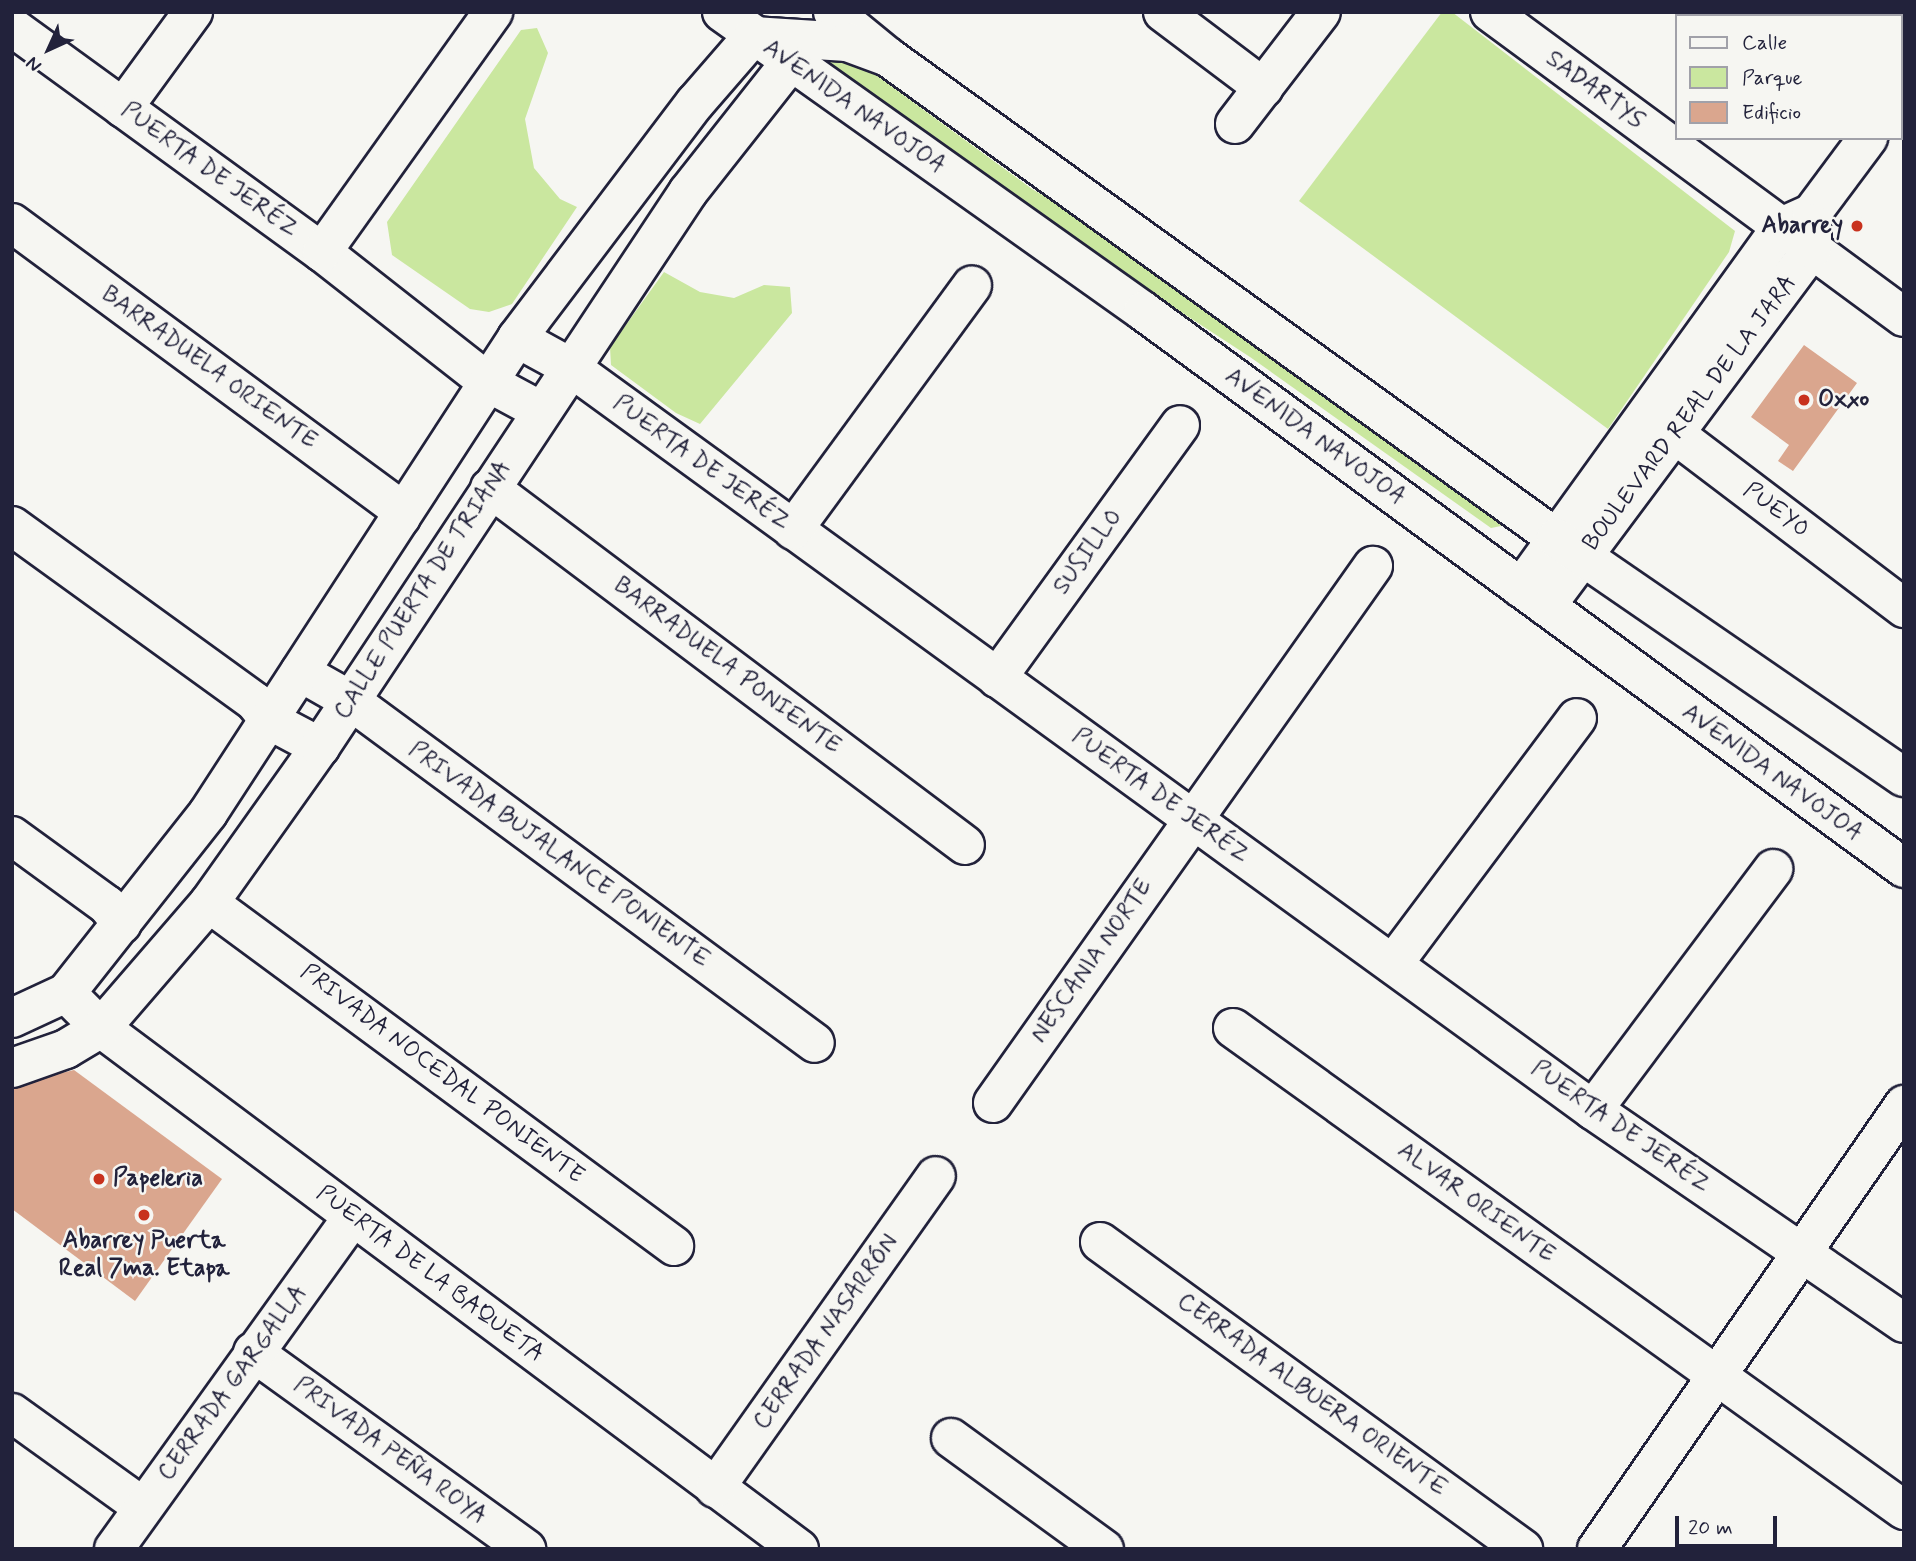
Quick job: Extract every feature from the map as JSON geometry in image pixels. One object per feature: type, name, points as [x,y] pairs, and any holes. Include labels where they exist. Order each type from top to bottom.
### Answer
[{"type":"street","points":[[123,108],[193,12]]},
{"type":"street","points":[[322,252],[493,12]]},
{"type":"street","name":"AVENIDA NAVOJOA","points":[[722,12],[790,63],[1143,311],[1904,867]]},
{"type":"street","points":[[832,12],[888,57],[1570,547],[1904,777]]},
{"type":"street","points":[[1163,12],[1264,88]]},
{"type":"street","points":[[1236,124],[1321,12]]},
{"type":"street","name":"SADARTYS","points":[[1490,12],[1802,230],[1904,317]]},
{"type":"street","name":"PUERTA DE JERÉZ","points":[[12,27],[322,252],[489,383],[541,411]]},
{"type":"street","points":[[12,1018],[66,993],[208,813],[517,338],[651,166],[695,103],[753,36],[847,42],[888,57]]},
{"type":"street","name":"CALLE PUERTA DE TRIANA","points":[[12,1068],[66,1049],[101,1028],[209,903],[351,701],[688,192],[790,63]]},
{"type":"street","name":"BOULEVARD REAL DE LA JARA","points":[[1533,597],[1867,140]]},
{"type":"street","points":[[651,166],[688,192]]},
{"type":"street","name":"BARRADUELA ORIENTE","points":[[12,223],[392,503],[401,518]]},
{"type":"street","points":[[793,530],[972,285]]},
{"type":"street","name":"PUERTA DE JERÉZ","points":[[517,338],[570,367],[1593,1110],[1904,1323]]},
{"type":"street","name":"PUEYO","points":[[1660,423],[1904,608]]},
{"type":"street","name":"SUSILLO","points":[[996,678],[1180,425]]},
{"type":"street","name":"BARRADUELA PONIENTE","points":[[490,488],[965,845]]},
{"type":"street","points":[[12,526],[255,702],[269,720],[320,747]]},
{"type":"street","name":"NESCANIA NORTE","points":[[993,1103],[1373,566]]},
{"type":"street","name":"PRIVADA BUJALANCE PONIENTE","points":[[300,672],[351,701],[815,1044]]},
{"type":"street","points":[[1393,964],[1577,718]]},
{"type":"street","points":[[12,836],[107,905],[122,924]]},
{"type":"street","points":[[1593,1110],[1773,869]]},
{"type":"street","name":"PRIVADA NOCEDAL PONIENTE","points":[[209,903],[674,1246]]},
{"type":"street","name":"PUERTA DE LA BAQUETA","points":[[66,993],[101,1028],[799,1549]]},
{"type":"street","name":"ALVAR ORIENTE","points":[[1233,1028],[1904,1510]]},
{"type":"street","points":[[1597,1549],[1719,1377],[1904,1105]]},
{"type":"street","name":"CERRADA NASARRÓN","points":[[715,1488],[936,1176]]},
{"type":"street","name":"CERRADA GARGALLA","points":[[114,1549],[253,1352],[353,1217]]},
{"type":"street","name":"CERRADA ALBUERA ORIENTE","points":[[1100,1242],[1523,1549]]},
{"type":"street","name":"PRIVADA PEÑA ROYA","points":[[253,1352],[526,1549]]},
{"type":"street","points":[[12,1413],[144,1507]]},
{"type":"street","points":[[951,1438],[1104,1549]]},
{"type":"green space","points":[[1442,12],[1452,12],[1735,231],[1729,252],[1608,429],[1299,201]]},
{"type":"green space","points":[[537,28],[548,53],[525,119],[534,168],[560,199],[577,207],[512,304],[489,312],[470,309],[392,255],[387,222],[521,30]]},
{"type":"green space","points":[[832,43],[1032,189],[1132,246],[1498,516],[1501,526],[1491,528],[1250,357],[1034,216],[816,53]]},
{"type":"green space","points":[[664,272],[700,292],[734,298],[764,285],[790,287],[792,313],[700,424],[676,413],[611,365],[610,347]]},
{"type":"building","name":"Oxxo","points":[[1804,345],[1857,383],[1793,471],[1778,461],[1789,445],[1751,417]]},
{"type":"building","points":[[74,1070],[222,1179],[135,1301],[12,1209],[12,1085]]},
{"type":"place","name":"Abarrey","points":[[1857,226]]},
{"type":"place","name":"Oxxo","points":[[1804,400]]},
{"type":"place","name":"Papeleria","points":[[99,1179]]},
{"type":"place","name":"Abarrey Puerta Real 7ma. Etapa","points":[[144,1215]]}]
